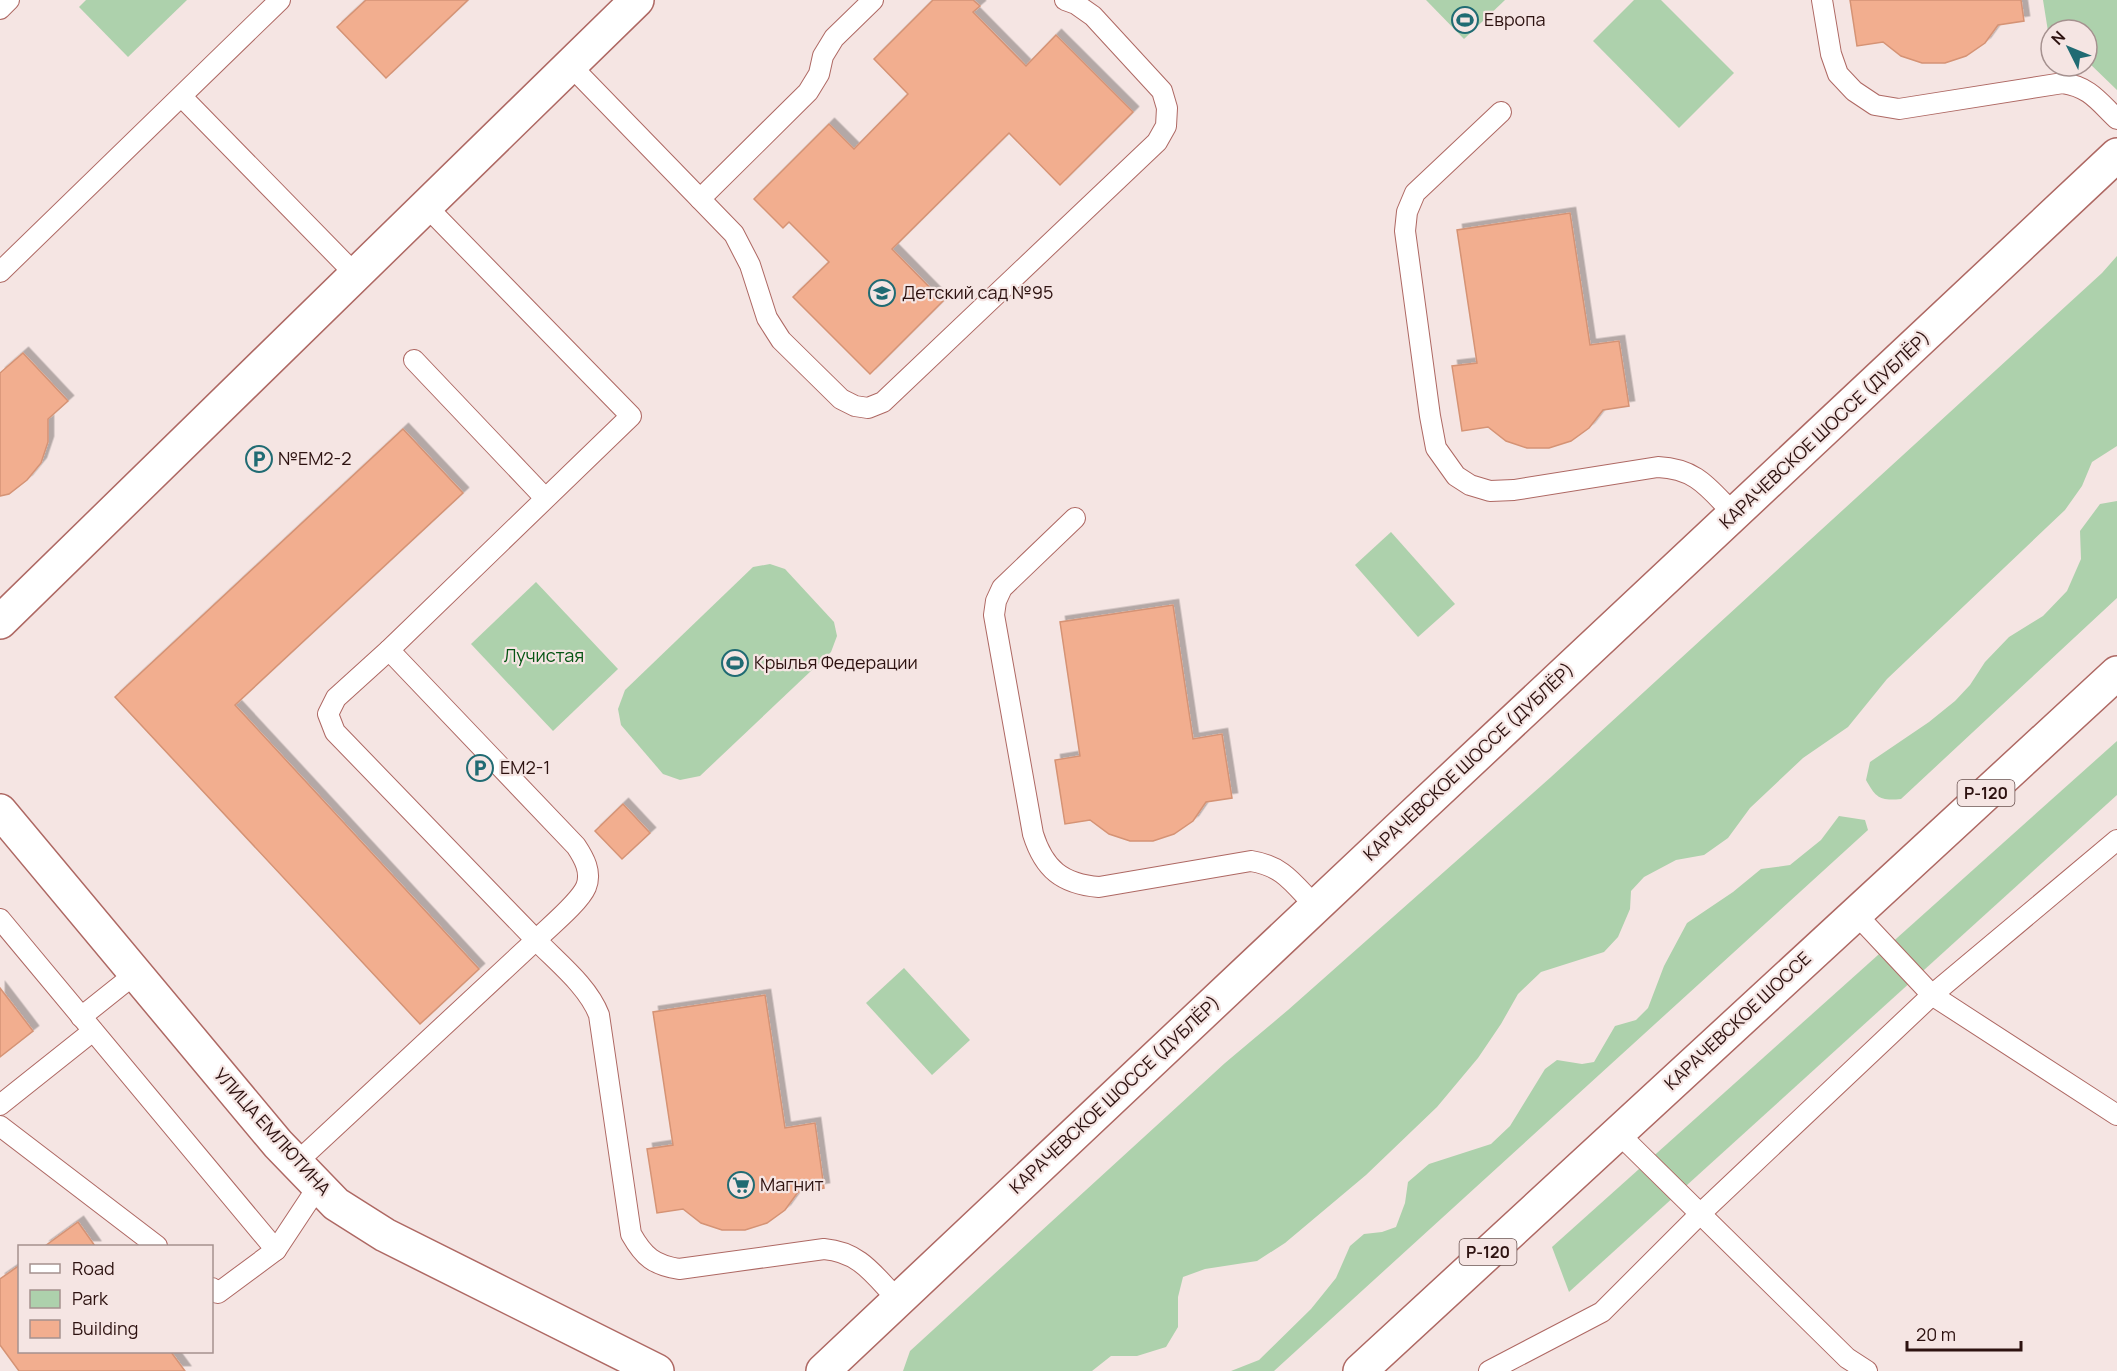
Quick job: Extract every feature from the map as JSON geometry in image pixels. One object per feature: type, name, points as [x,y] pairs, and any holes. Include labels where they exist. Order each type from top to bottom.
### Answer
[{"type":"main road","points":[[0,622],[637,0]]},
{"type":"main road","name":"КАРАЧЕВСКОЕ ШОССЕ (ДУБЛЁР)","points":[[823,1371],[1315,906],[2117,155]]},
{"type":"main road","name":"КАРАЧЕВСКОЕ ШОССЕ","points":[[1360,1371],[2117,673]]},
{"type":"main road","name":"УЛИЦА ЕМЛЮТИНА","points":[[0,811],[135,974],[307,1174],[336,1204],[385,1235],[657,1371]]},
{"type":"lane","points":[[0,9],[9,0]]},
{"type":"lane","points":[[0,272],[280,0]]},
{"type":"lane","points":[[700,198],[808,92],[819,74],[823,56],[834,38],[873,0]]},
{"type":"lane","points":[[570,65],[734,234],[750,265],[767,318],[781,340],[841,399],[855,406],[868,408],[883,402],[1157,141],[1166,126],[1167,108],[1162,91],[1093,16],[1076,4],[1065,0]]},
{"type":"lane","points":[[1822,0],[1831,54],[1838,74],[1854,91],[1875,105],[1899,109],[2063,83],[2078,86],[2090,93],[2117,120]]},
{"type":"lane","points":[[182,97],[356,275]]},
{"type":"lane","points":[[1501,112],[1415,193],[1407,212],[1405,231],[1436,447],[1456,476],[1470,485],[1490,491],[1514,490],[1658,467],[1677,468],[1691,473],[1735,515]]},
{"type":"lane","points":[[426,206],[631,416],[389,650],[336,698],[328,714],[335,732],[580,986],[595,1005],[599,1015],[631,1234],[643,1251],[660,1266],[679,1269],[824,1249],[840,1250],[854,1256],[898,1300]]},
{"type":"lane","points":[[414,360],[545,498]]},
{"type":"lane","points":[[1075,518],[1002,588],[996,601],[994,615],[1032,834],[1038,851],[1054,872],[1066,880],[1081,886],[1099,887],[1251,861],[1264,863],[1282,872],[1315,906]]},
{"type":"lane","points":[[213,1289],[218,1293],[276,1250],[307,1174],[570,907],[586,887],[588,870],[576,846],[389,650]]},
{"type":"lane","points":[[1499,1368],[1602,1312],[1700,1214],[1932,995],[2117,840]]},
{"type":"lane","points":[[1855,913],[1932,995],[2117,1115]]},
{"type":"lane","points":[[0,919],[276,1250]]},
{"type":"lane","points":[[0,1105],[87,1024],[135,974]]},
{"type":"lane","points":[[0,1126],[156,1245]]},
{"type":"lane","points":[[1617,1132],[1847,1358],[1867,1371]]},
{"type":"green space","points":[[86,0],[187,0],[128,57],[79,7]]},
{"type":"green space","name":"Европа","points":[[1426,0],[1505,0],[1464,39]]},
{"type":"green space","points":[[1634,0],[1661,0],[1734,73],[1679,128],[1593,41]]},
{"type":"green space","points":[[2043,0],[2117,0],[2117,90],[2099,73],[2099,18],[2046,18]]},
{"type":"green space","points":[[2117,256],[2117,446],[2092,462],[2082,486],[2065,510],[1887,679],[1848,727],[1803,758],[1750,808],[1728,838],[1704,855],[1676,860],[1644,877],[1631,891],[1630,909],[1618,937],[1604,952],[1541,972],[1518,994],[1478,1058],[1437,1107],[1366,1175],[1285,1243],[1257,1261],[1205,1269],[1183,1277],[1178,1297],[1178,1327],[1166,1347],[1137,1356],[1111,1356],[1092,1371],[903,1371],[910,1351],[1225,1063],[1551,777],[2102,273]]},
{"type":"green space","points":[[2117,501],[2117,598],[1901,799],[1879,797],[1866,780],[1870,762],[1929,722],[1955,701],[1970,685],[1985,662],[2009,637],[2043,616],[2067,591],[2081,559],[2080,531],[2100,504]]},
{"type":"green space","points":[[1391,532],[1455,604],[1418,637],[1355,565]]},
{"type":"green space","name":"Крылья Федерации","points":[[770,564],[785,569],[834,622],[837,636],[831,652],[700,776],[680,780],[663,774],[621,725],[618,709],[625,690],[753,567]]},
{"type":"green space","name":"Лучистая","points":[[536,582],[618,669],[553,731],[471,644]]},
{"type":"green space","points":[[2117,741],[2117,795],[1569,1292],[1552,1247]]},
{"type":"green space","points":[[1839,816],[1865,820],[1868,830],[1274,1371],[1231,1371],[1259,1360],[1311,1309],[1336,1278],[1350,1246],[1364,1234],[1382,1232],[1396,1227],[1405,1203],[1408,1182],[1429,1164],[1491,1144],[1510,1126],[1545,1069],[1557,1060],[1582,1064],[1594,1062],[1615,1026],[1636,1020],[1648,1008],[1664,966],[1687,923],[1733,892],[1761,869],[1790,865],[1821,840]]},
{"type":"green space","points":[[904,968],[970,1040],[932,1075],[866,1003]]},
{"type":"building","points":[[366,0],[468,0],[386,78],[337,27]]},
{"type":"building","points":[[933,0],[973,0],[980,6],[973,12],[1026,66],[1056,35],[1133,112],[1060,185],[1009,133],[892,249],[943,301],[870,374],[793,297],[829,262],[789,222],[783,228],[754,199],[829,124],[854,149],[908,94],[874,59]]},
{"type":"building","points":[[1850,0],[2021,0],[2024,21],[1998,25],[1985,43],[1966,56],[1945,63],[1922,63],[1901,56],[1883,42],[1857,46]]},
{"type":"building","points":[[1570,213],[1590,345],[1619,341],[1629,406],[1603,410],[1589,428],[1571,441],[1549,448],[1527,448],[1506,441],[1488,427],[1462,431],[1452,366],[1477,363],[1457,230]]},
{"type":"building","points":[[23,353],[68,401],[48,419],[48,442],[41,463],[27,480],[9,494],[0,496],[0,373]]},
{"type":"building","points":[[403,429],[463,493],[235,705],[479,969],[420,1024],[115,697]]},
{"type":"building","points":[[1173,605],[1193,739],[1222,734],[1232,798],[1206,802],[1193,821],[1174,834],[1153,841],[1130,841],[1109,834],[1090,820],[1065,824],[1055,760],[1080,756],[1060,622]]},
{"type":"building","points":[[623,804],[650,833],[622,859],[595,831]]},
{"type":"building","points":[[0,988],[33,1031],[0,1057]]},
{"type":"building","points":[[765,995],[785,1128],[815,1123],[824,1188],[798,1192],[785,1210],[767,1223],[745,1230],[722,1230],[701,1223],[683,1209],[657,1213],[647,1149],[673,1145],[653,1012]]},
{"type":"building","points":[[78,1222],[94,1245],[46,1245]]},
{"type":"building","points":[[18,1266],[18,1353],[172,1353],[185,1371],[19,1371],[0,1345],[0,1279]]},
{"type":"place","name":"Европа","points":[[1465,20]]},
{"type":"place","name":"Детский сад №95","points":[[882,293]]},
{"type":"place","name":"№ЕМ2-2","points":[[259,459]]},
{"type":"place","name":"Крылья Федерации","points":[[735,663]]},
{"type":"place","name":"ЕМ2-1","points":[[480,768]]},
{"type":"place","name":"Магнит","points":[[741,1185]]}]
